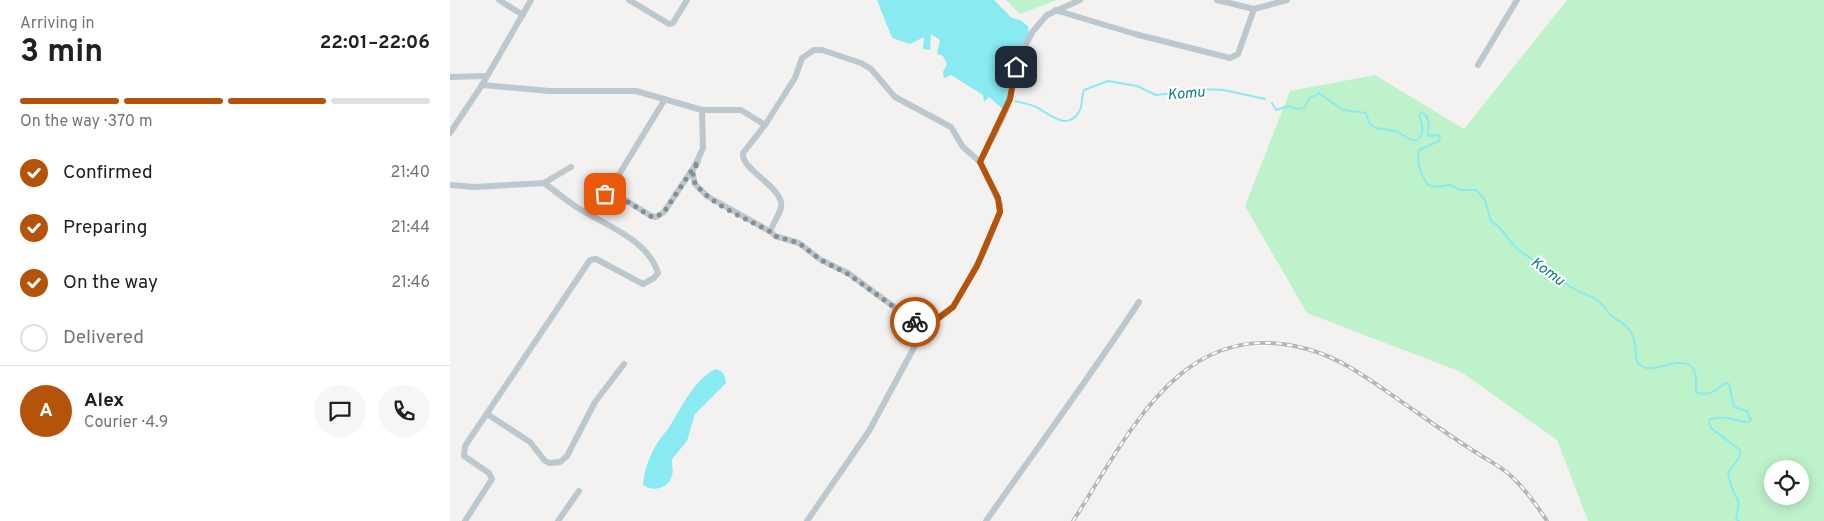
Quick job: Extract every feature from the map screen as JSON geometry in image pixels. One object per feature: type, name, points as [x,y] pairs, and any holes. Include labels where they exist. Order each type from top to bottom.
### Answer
[{"type":"street","points":[[499,0],[523,15]]},
{"type":"street","points":[[450,133],[482,85],[531,0]]},
{"type":"street","points":[[629,0],[669,24],[673,23],[687,0]]},
{"type":"street","points":[[980,162],[1010,99],[1012,77],[1019,57],[1040,20],[1055,10],[1080,0]]},
{"type":"street","points":[[1217,0],[1254,9],[1287,0]]},
{"type":"street","points":[[1478,65],[1517,0]]},
{"type":"street","points":[[1055,10],[1135,34],[1230,58],[1238,54],[1254,9]]},
{"type":"street","points":[[771,232],[781,210],[781,203],[777,193],[743,158],[743,153],[765,125],[795,78],[802,58],[814,50],[822,50],[861,63],[871,69],[895,97],[951,127],[963,147],[980,162],[998,198],[1000,212],[980,259],[953,307],[924,329],[869,431],[807,521]]},
{"type":"street","points":[[450,78],[486,76]]},
{"type":"street","points":[[482,85],[549,90],[636,91],[702,110],[741,110],[765,125]]},
{"type":"street","points":[[594,217],[603,197],[611,191],[612,186],[665,98]]},
{"type":"street","points":[[702,110],[703,148],[692,177],[700,190],[775,236],[799,243],[821,260],[848,274],[924,329]]},
{"type":"street","points":[[611,191],[650,216],[656,217],[664,212],[698,161]]},
{"type":"street","points":[[450,185],[474,187],[544,182],[571,167]]},
{"type":"street","points":[[465,521],[492,481],[489,473],[466,458],[463,453],[465,446],[590,260],[596,260],[643,284],[654,278],[658,273],[647,254],[627,236],[594,217],[544,182]]},
{"type":"street","points":[[986,521],[1074,394],[1098,366],[1138,302]]},
{"type":"street","points":[[487,414],[530,442],[545,461],[550,464],[560,462],[566,456],[610,381],[624,364]]},
{"type":"street","points":[[558,521],[579,491]]},
{"type":"green space","points":[[1006,0],[1057,0],[1020,14]]},
{"type":"green space","points":[[1567,0],[1824,0],[1824,521],[1588,521],[1557,440],[1461,372],[1307,313],[1245,206],[1290,91],[1375,75],[1464,129]]},
{"type":"water","points":[[877,0],[994,0],[1012,18],[1020,20],[1028,26],[1029,33],[1017,54],[1011,91],[1005,111],[989,97],[984,102],[983,95],[951,75],[944,78],[943,72],[947,64],[943,56],[937,54],[940,40],[931,34],[930,50],[923,49],[924,37],[910,44],[892,38]]},
{"type":"water","points":[[716,369],[724,374],[726,383],[695,414],[687,441],[672,459],[673,471],[670,480],[664,486],[655,489],[643,485],[647,465],[659,440],[695,386],[701,379]]},
{"type":"waterway","name":"Komu","points":[[1015,101],[1035,107],[1064,121],[1074,118],[1079,112],[1084,90],[1108,81],[1137,86],[1156,95],[1201,89],[1224,90],[1265,99]]},
{"type":"waterway","name":"Komu","points":[[1272,103],[1276,110],[1289,106],[1297,109],[1304,108],[1309,99],[1319,93],[1343,110],[1366,113],[1369,123],[1376,128],[1396,131],[1411,140],[1417,140],[1422,134],[1419,115],[1421,112],[1428,120],[1428,136],[1439,135],[1440,138],[1439,141],[1419,150],[1420,168],[1428,185],[1435,187],[1450,185],[1461,190],[1476,190],[1485,200],[1491,221],[1499,227],[1516,247],[1572,288],[1600,302],[1612,316],[1626,326],[1634,340],[1638,363],[1645,368],[1684,363],[1691,366],[1696,375],[1696,392],[1704,394],[1725,383],[1729,384],[1734,407],[1747,411],[1751,420],[1748,422],[1721,418],[1710,419],[1709,422],[1711,428],[1740,450],[1740,457],[1728,472],[1731,486],[1739,503],[1736,519],[1739,521]]},
{"type":"railway","points":[[1073,521],[1115,453],[1138,420],[1164,390],[1192,365],[1225,349],[1263,343],[1307,349],[1350,367],[1505,471],[1526,492],[1547,521]]},
{"type":"way so far","points":[[605,194],[611,191],[650,216],[656,217],[664,212],[698,161],[692,172],[692,177],[695,184],[707,196],[775,236],[799,243],[821,260],[856,279],[915,322]]},
{"type":"route","points":[[915,322],[924,329],[953,307],[984,252],[1000,212],[998,198],[980,162],[1010,99],[1012,77],[1016,67]]}]
